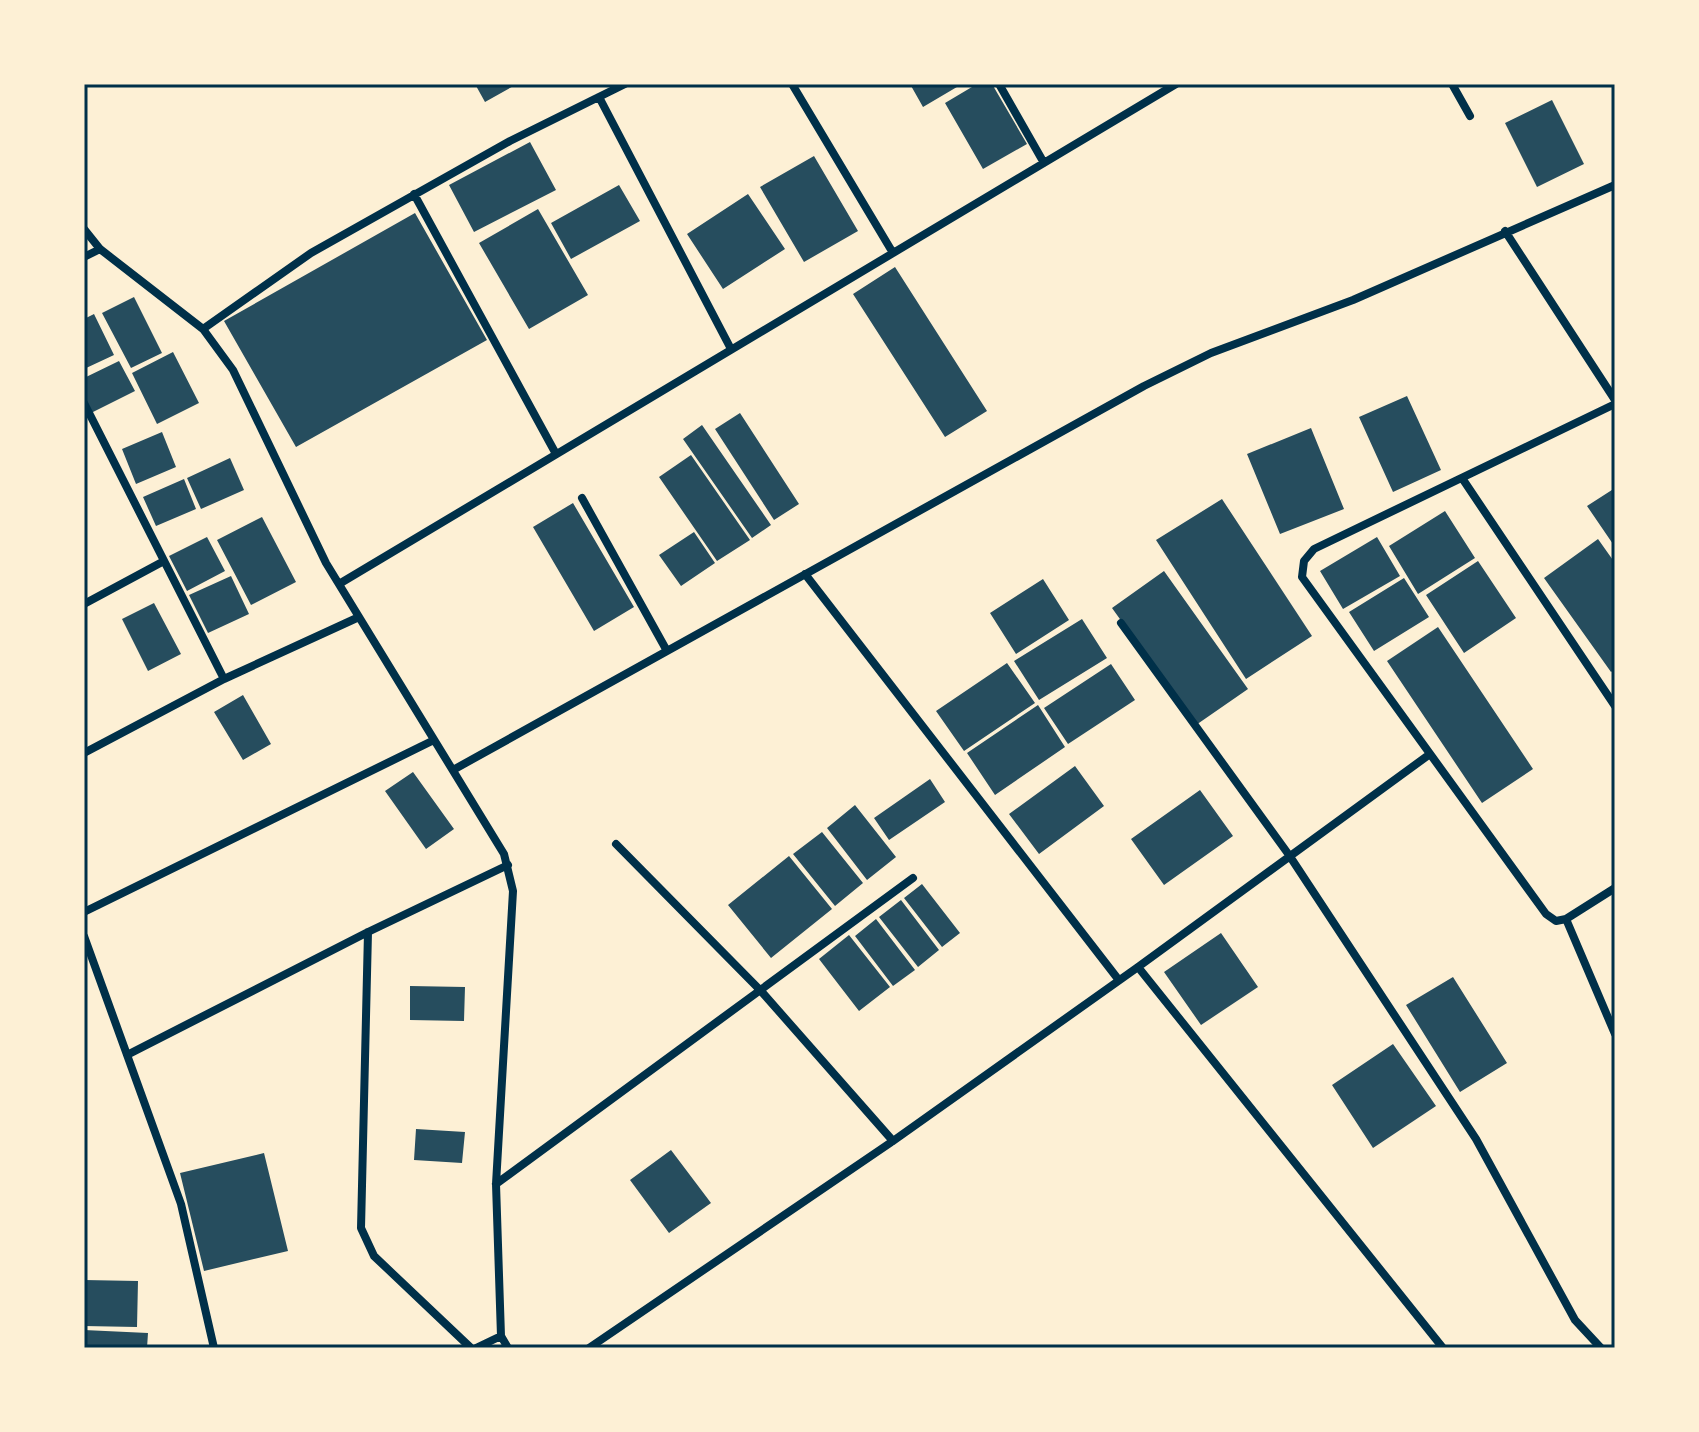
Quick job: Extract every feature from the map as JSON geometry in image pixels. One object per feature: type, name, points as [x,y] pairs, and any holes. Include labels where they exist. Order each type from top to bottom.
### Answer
[{"type":"street","points":[[203,329],[311,253],[510,141],[625,84]]},
{"type":"street","points":[[792,84],[893,253]]},
{"type":"street","points":[[999,84],[1044,163]]},
{"type":"street","points":[[339,584],[1176,84]]},
{"type":"street","points":[[1452,84],[1470,116]]},
{"type":"street","points":[[599,97],[731,349]]},
{"type":"street","points":[[453,770],[1197,359],[1353,300],[1615,185]]},
{"type":"street","points":[[414,194],[556,454]]},
{"type":"street","points":[[84,229],[100,249],[203,329],[233,370],[326,563],[504,854],[513,891],[496,1184],[501,1336],[508,1348]]},
{"type":"street","points":[[1505,231],[1615,402],[1314,549],[1304,561],[1302,577],[1546,914],[1556,921],[1566,919],[1615,888]]},
{"type":"street","points":[[84,257],[100,249]]},
{"type":"street","points":[[84,403],[224,679]]},
{"type":"street","points":[[1462,478],[1615,706]]},
{"type":"street","points":[[582,498],[667,651]]},
{"type":"street","points":[[84,604],[164,561]]},
{"type":"street","points":[[805,574],[1118,979]]},
{"type":"street","points":[[84,753],[224,679],[359,617]]},
{"type":"street","points":[[1121,623],[1289,855],[1476,1139],[1575,1320],[1601,1348]]},
{"type":"street","points":[[84,912],[434,740]]},
{"type":"street","points":[[589,1348],[893,1141],[1430,754]]},
{"type":"street","points":[[616,844],[761,991],[893,1141]]},
{"type":"street","points":[[127,1055],[368,932],[508,865]]},
{"type":"street","points":[[496,1184],[913,878]]},
{"type":"street","points":[[1566,919],[1615,1034]]},
{"type":"street","points":[[368,932],[361,1228],[374,1256],[473,1348],[501,1336]]},
{"type":"street","points":[[84,936],[181,1204],[214,1348]]},
{"type":"street","points":[[1138,967],[1443,1348]]},
{"type":"building","points":[[475,84],[517,84],[485,102]]},
{"type":"building","points":[[910,84],[962,84],[923,107]]},
{"type":"building","points":[[977,84],[992,84],[1027,144],[983,169],[945,103]]},
{"type":"building","points":[[1552,100],[1584,164],[1537,187],[1505,123]]},
{"type":"building","points":[[530,142],[556,190],[474,232],[449,185]]},
{"type":"building","points":[[814,156],[858,231],[804,262],[760,187]]},
{"type":"building","points":[[619,185],[640,221],[571,259],[551,223]]},
{"type":"building","points":[[748,194],[785,249],[723,289],[687,234]]},
{"type":"building","points":[[538,209],[588,295],[529,329],[479,243]]},
{"type":"building","points":[[415,213],[487,340],[296,447],[224,321]]},
{"type":"building","points":[[895,267],[987,411],[945,437],[853,294]]},
{"type":"building","points":[[134,297],[162,353],[131,368],[102,313]]},
{"type":"building","points":[[94,314],[114,355],[84,369],[84,319]]},
{"type":"building","points":[[173,352],[199,403],[157,424],[132,373]]},
{"type":"building","points":[[119,361],[135,391],[91,413],[84,398],[84,378]]},
{"type":"building","points":[[1407,396],[1441,470],[1393,492],[1359,417]]},
{"type":"building","points":[[740,413],[799,504],[774,520],[715,429]]},
{"type":"building","points":[[702,425],[771,525],[752,538],[683,439]]},
{"type":"building","points":[[1311,428],[1344,509],[1280,534],[1247,454]]},
{"type":"building","points":[[162,432],[176,467],[136,484],[122,449]]},
{"type":"building","points":[[691,455],[750,540],[717,561],[659,477]]},
{"type":"building","points":[[230,458],[244,490],[201,509],[187,478]]},
{"type":"building","points":[[184,479],[196,509],[156,526],[143,497]]},
{"type":"building","points":[[1615,488],[1615,547],[1587,506]]},
{"type":"building","points":[[1222,499],[1312,636],[1246,679],[1156,540]]},
{"type":"building","points":[[573,503],[634,607],[594,631],[533,527]]},
{"type":"building","points":[[1445,511],[1475,558],[1418,594],[1389,546]]},
{"type":"building","points":[[262,517],[296,582],[251,605],[217,540]]},
{"type":"building","points":[[694,532],[715,563],[681,586],[659,555]]},
{"type":"building","points":[[207,537],[225,571],[187,591],[169,556]]},
{"type":"building","points":[[1377,537],[1400,576],[1343,609],[1320,571]]},
{"type":"building","points":[[1598,539],[1615,563],[1615,669],[1611,672],[1544,578]]},
{"type":"building","points":[[1478,561],[1516,618],[1464,653],[1426,595]]},
{"type":"building","points":[[1164,571],[1248,689],[1196,725],[1112,608]]},
{"type":"building","points":[[231,576],[249,614],[208,633],[189,595]]},
{"type":"building","points":[[1404,578],[1429,617],[1374,651],[1349,612]]},
{"type":"building","points":[[1043,579],[1069,620],[1016,654],[990,613]]},
{"type":"building","points":[[154,603],[181,654],[148,671],[122,619]]},
{"type":"building","points":[[1082,619],[1107,658],[1039,700],[1014,661]]},
{"type":"building","points":[[1438,627],[1533,769],[1482,803],[1387,661]]},
{"type":"building","points":[[1007,663],[1035,703],[964,751],[936,711]]},
{"type":"building","points":[[1111,664],[1135,700],[1068,744],[1044,708]]},
{"type":"building","points":[[243,695],[271,744],[243,760],[214,712]]},
{"type":"building","points":[[1038,705],[1065,747],[995,795],[967,753]]},
{"type":"building","points":[[1075,766],[1104,806],[1039,854],[1009,814]]},
{"type":"building","points":[[413,772],[454,829],[426,849],[385,791]]},
{"type":"building","points":[[930,779],[945,802],[889,840],[874,818]]},
{"type":"building","points":[[1200,790],[1233,836],[1164,885],[1131,839]]},
{"type":"building","points":[[855,805],[896,857],[867,880],[827,828]]},
{"type":"building","points":[[822,832],[863,883],[835,906],[793,854]]},
{"type":"building","points":[[789,856],[832,909],[771,958],[728,905]]},
{"type":"building","points":[[922,884],[960,933],[942,947],[904,898]]},
{"type":"building","points":[[901,900],[939,950],[918,967],[879,917]]},
{"type":"building","points":[[876,919],[915,970],[893,986],[855,936]]},
{"type":"building","points":[[1221,933],[1258,987],[1201,1025],[1164,972]]},
{"type":"building","points":[[849,935],[890,987],[859,1011],[819,959]]},
{"type":"building","points":[[1453,977],[1507,1063],[1460,1092],[1406,1005]]},
{"type":"building","points":[[410,986],[465,987],[464,1021],[410,1020]]},
{"type":"building","points":[[1393,1044],[1436,1106],[1373,1148],[1332,1085]]},
{"type":"building","points":[[416,1129],[465,1132],[462,1163],[414,1160]]},
{"type":"building","points":[[671,1150],[711,1203],[669,1233],[630,1180]]},
{"type":"building","points":[[264,1153],[288,1251],[204,1271],[180,1173]]},
{"type":"building","points":[[84,1280],[138,1281],[137,1327],[84,1326]]},
{"type":"building","points":[[84,1330],[148,1333],[147,1348],[84,1348]]}]
